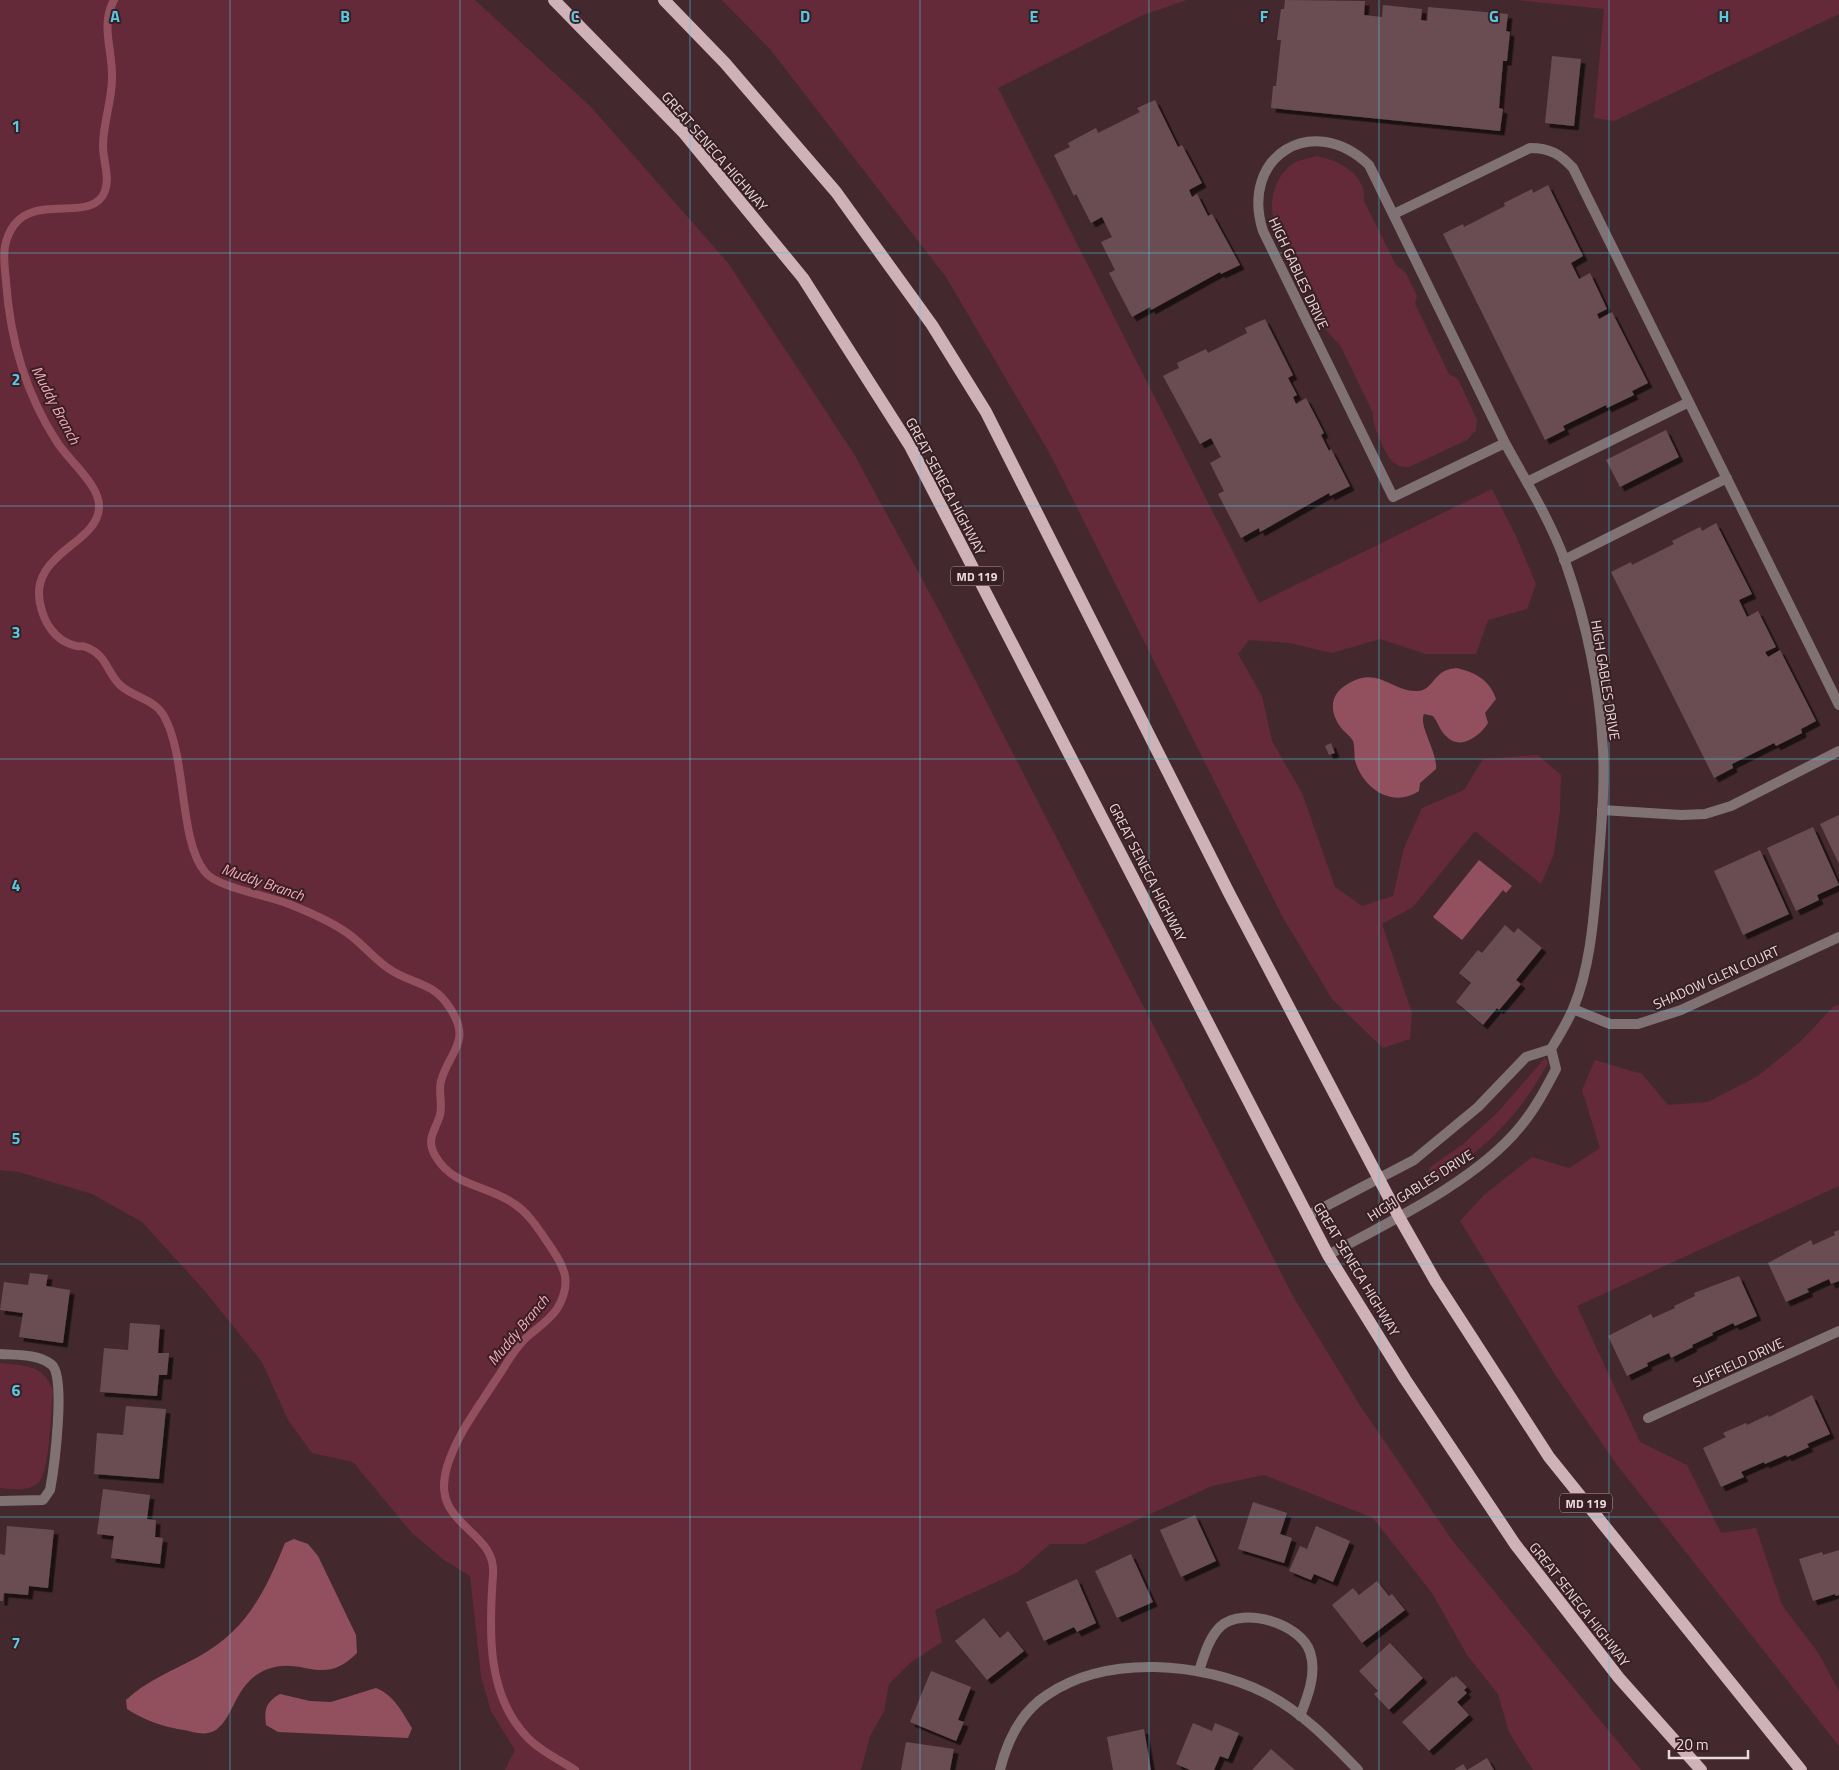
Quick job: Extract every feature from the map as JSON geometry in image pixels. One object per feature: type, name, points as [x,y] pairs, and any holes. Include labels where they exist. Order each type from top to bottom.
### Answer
[{"type":"main road","name":"GREAT SENECA HIGHWAY","points":[[554,0],[683,132],[803,278],[910,446],[1328,1255],[1405,1379],[1515,1544],[1619,1678],[1701,1770]]},
{"type":"main road","name":"MD 119","points":[[664,0],[724,63],[836,192],[932,325],[986,412],[1228,893],[1398,1217],[1436,1282],[1549,1457],[1801,1770]]},
{"type":"street","name":"HIGH GABLES DRIVE","points":[[1328,1255],[1398,1217],[1484,1161],[1519,1128],[1539,1102],[1556,1069],[1551,1049],[1573,1009],[1584,971],[1594,906],[1602,810],[1603,750],[1597,696],[1583,622],[1564,560],[1373,172],[1364,159],[1343,145],[1319,141],[1298,145],[1275,158],[1263,174],[1257,194],[1258,217],[1268,245],[1392,497],[1505,443]]},
{"type":"street","points":[[1394,214],[1530,148],[1545,148],[1560,155],[1573,168],[1839,705]]},
{"type":"street","points":[[1527,482],[1689,402]]},
{"type":"street","points":[[1564,560],[1727,478]]},
{"type":"street","points":[[1602,810],[1681,815],[1705,814],[1731,806],[1839,751]]},
{"type":"street","name":"SHADOW GLEN COURT","points":[[1573,1009],[1610,1024],[1638,1024],[1681,1010],[1839,937]]},
{"type":"street","name":"HIGH GABLES DRIVE","points":[[1307,1216],[1378,1177],[1414,1160],[1478,1107],[1526,1057],[1551,1049]]},
{"type":"street","name":"SUFFIELD DRIVE","points":[[1648,1418],[1839,1331]]},
{"type":"street","points":[[0,1354],[38,1358],[53,1366],[58,1377],[59,1406],[50,1490],[43,1500],[0,1501]]},
{"type":"street","points":[[1199,1670],[1216,1632],[1233,1619],[1252,1616],[1288,1629],[1305,1643],[1312,1661],[1312,1679],[1300,1716]]},
{"type":"street","points":[[1000,1770],[1006,1746],[1021,1721],[1046,1696],[1078,1678],[1115,1671],[1155,1667],[1199,1670],[1264,1693],[1300,1716],[1330,1740],[1358,1770]]},
{"type":"shaded area","points":[[0,0],[475,0],[591,107],[728,263],[854,454],[941,614],[1294,1298],[1361,1407],[1452,1540],[1641,1770],[1533,1770],[1509,1732],[1498,1694],[1467,1655],[1432,1593],[1373,1518],[1264,1475],[1212,1486],[1084,1544],[1050,1544],[1018,1572],[935,1610],[942,1642],[911,1662],[889,1684],[884,1711],[870,1736],[861,1770],[505,1770],[515,1750],[491,1711],[481,1676],[470,1576],[444,1560],[412,1533],[353,1462],[312,1453],[288,1420],[262,1362],[204,1290],[142,1222],[92,1194],[19,1172],[0,1170]]},
{"type":"shaded area","points":[[722,0],[1187,0],[1143,15],[998,88],[1259,603],[1492,489],[1516,536],[1536,584],[1527,609],[1488,620],[1476,654],[1426,654],[1380,639],[1332,653],[1290,643],[1249,640],[1238,654],[1262,696],[1272,741],[1302,793],[1335,887],[1362,906],[1393,896],[1404,848],[1422,808],[1464,790],[1483,759],[1538,755],[1561,775],[1560,810],[1554,854],[1541,884],[1475,831],[1413,907],[1382,924],[1412,1013],[1410,1039],[1383,1048],[1332,999],[1282,916],[1049,452],[946,277],[770,49]]},
{"type":"shaded area","points":[[1517,0],[1839,0],[1839,14],[1614,121],[1594,118],[1604,9]]},
{"type":"shaded area","points":[[1317,156],[1344,166],[1360,181],[1364,190],[1365,203],[1396,265],[1406,273],[1417,296],[1415,304],[1449,374],[1458,379],[1477,420],[1476,430],[1467,440],[1409,467],[1402,467],[1396,464],[1391,460],[1383,447],[1377,432],[1373,413],[1340,345],[1323,323],[1321,304],[1287,237],[1279,231],[1274,221],[1272,201],[1274,191],[1283,173],[1298,161]]},
{"type":"shaded area","points":[[1456,668],[1481,678],[1493,692],[1496,699],[1485,713],[1488,723],[1474,737],[1463,742],[1457,742],[1444,734],[1433,716],[1424,714],[1424,725],[1436,762],[1436,769],[1420,783],[1419,791],[1409,796],[1399,798],[1380,793],[1364,779],[1355,760],[1353,741],[1335,718],[1333,706],[1336,695],[1346,685],[1366,677],[1382,680],[1406,690],[1419,691],[1429,686],[1443,672]]},
{"type":"shaded area","points":[[1479,860],[1512,886],[1506,893],[1503,890],[1462,940],[1433,917]]},
{"type":"shaded area","points":[[1839,1005],[1839,1186],[1577,1306],[1640,1442],[1687,1465],[1721,1533],[1756,1528],[1782,1605],[1819,1654],[1839,1691],[1839,1746],[1617,1465],[1554,1373],[1460,1221],[1484,1195],[1532,1157],[1569,1168],[1600,1148],[1582,1090],[1595,1060],[1642,1074],[1668,1105],[1708,1102],[1758,1076],[1801,1041],[1834,1006]]},
{"type":"shaded area","points":[[1545,1058],[1548,1063],[1537,1083],[1501,1128],[1474,1154],[1440,1180],[1432,1180],[1428,1175],[1430,1167],[1462,1145],[1497,1113]]},
{"type":"shaded area","points":[[0,1363],[25,1366],[39,1371],[49,1382],[53,1391],[45,1467],[38,1483],[25,1489],[0,1488]]},
{"type":"shaded area","points":[[294,1539],[308,1544],[318,1556],[356,1635],[357,1653],[345,1663],[323,1670],[292,1666],[268,1669],[248,1682],[227,1718],[214,1731],[207,1733],[161,1725],[127,1709],[126,1700],[134,1693],[151,1681],[215,1646],[242,1622],[262,1593],[285,1543]]},
{"type":"shaded area","points":[[376,1688],[388,1695],[401,1710],[412,1728],[408,1738],[278,1732],[266,1725],[265,1715],[267,1706],[280,1694],[310,1701],[331,1702]]},
{"type":"building","points":[[1285,0],[1365,1],[1364,15],[1382,17],[1383,5],[1422,9],[1421,20],[1427,21],[1428,7],[1508,14],[1506,31],[1510,32],[1507,61],[1503,61],[1499,108],[1503,109],[1500,131],[1271,108],[1273,86],[1276,86],[1281,40],[1277,40],[1281,9],[1284,9]]},
{"type":"building","points":[[1552,56],[1581,59],[1574,126],[1545,123]]},
{"type":"building","points":[[1155,100],[1178,147],[1182,145],[1202,183],[1189,190],[1192,197],[1197,194],[1208,216],[1212,214],[1240,265],[1221,274],[1220,272],[1151,310],[1150,307],[1132,317],[1109,273],[1115,270],[1101,242],[1112,237],[1102,217],[1091,223],[1076,194],[1074,196],[1054,155],[1070,147],[1068,143],[1096,128],[1098,133],[1140,112],[1137,108]]},
{"type":"building","points":[[1548,185],[1583,256],[1571,263],[1579,279],[1590,273],[1607,309],[1597,314],[1599,319],[1612,312],[1648,383],[1632,391],[1634,395],[1607,408],[1606,405],[1563,426],[1565,430],[1545,440],[1443,234],[1463,224],[1464,227],[1505,206],[1504,203],[1532,189],[1533,193]]},
{"type":"building","points":[[1265,319],[1293,375],[1288,378],[1297,395],[1293,397],[1296,404],[1306,398],[1324,433],[1321,435],[1329,451],[1331,449],[1350,486],[1330,496],[1329,493],[1260,532],[1259,528],[1241,538],[1218,494],[1224,491],[1210,463],[1221,457],[1211,438],[1200,444],[1163,376],[1179,368],[1177,363],[1206,349],[1208,353],[1247,333],[1245,328]]},
{"type":"building","points":[[1666,430],[1679,457],[1620,487],[1606,460]]},
{"type":"building","points":[[1716,523],[1752,594],[1739,600],[1747,617],[1758,611],[1776,647],[1765,652],[1768,657],[1780,650],[1816,721],[1801,729],[1802,733],[1776,746],[1774,743],[1732,764],[1733,768],[1714,778],[1611,572],[1631,562],[1632,565],[1674,544],[1672,541],[1700,527],[1702,531]]},
{"type":"building","points":[[1331,743],[1335,753],[1329,755],[1325,746]]},
{"type":"building","points":[[1839,815],[1839,864],[1820,824]]},
{"type":"building","points":[[1813,827],[1839,885],[1817,895],[1819,900],[1796,911],[1767,848]]},
{"type":"building","points":[[1760,850],[1789,914],[1743,935],[1714,871]]},
{"type":"building","points":[[1505,925],[1514,933],[1518,928],[1542,948],[1516,980],[1521,984],[1499,1010],[1497,1008],[1483,1025],[1456,1002],[1471,983],[1459,973],[1478,950],[1482,953]]},
{"type":"building","points":[[1839,1230],[1839,1281],[1831,1284],[1829,1279],[1807,1289],[1809,1292],[1786,1302],[1768,1263],[1811,1240],[1813,1245],[1835,1235],[1834,1232]]},
{"type":"building","points":[[30,1273],[48,1275],[46,1286],[70,1290],[63,1343],[19,1337],[23,1313],[0,1310],[4,1282],[28,1285]]},
{"type":"building","points":[[1739,1276],[1757,1316],[1735,1326],[1733,1323],[1712,1333],[1713,1335],[1671,1358],[1669,1353],[1647,1363],[1648,1366],[1627,1376],[1608,1336],[1651,1314],[1653,1318],[1675,1308],[1674,1306],[1695,1296],[1694,1293]]},
{"type":"building","points":[[130,1323],[160,1325],[158,1353],[169,1353],[167,1375],[159,1375],[157,1396],[100,1392],[104,1348],[128,1350]]},
{"type":"building","points":[[1812,1395],[1830,1434],[1807,1444],[1809,1447],[1787,1457],[1786,1455],[1765,1464],[1764,1462],[1741,1472],[1744,1477],[1721,1487],[1703,1448],[1726,1437],[1723,1433],[1768,1415],[1769,1417]]},
{"type":"building","points":[[126,1406],[166,1409],[159,1479],[94,1474],[97,1433],[123,1435]]},
{"type":"building","points":[[103,1489],[150,1495],[147,1519],[156,1520],[155,1537],[163,1538],[160,1564],[111,1558],[114,1536],[97,1534]]},
{"type":"building","points":[[1253,1502],[1287,1513],[1280,1534],[1292,1538],[1284,1563],[1238,1549]]},
{"type":"building","points":[[1195,1515],[1216,1561],[1181,1577],[1160,1530]]},
{"type":"building","points":[[7,1526],[54,1530],[48,1588],[29,1586],[28,1595],[4,1593],[3,1601],[0,1601],[0,1554],[5,1555]]},
{"type":"building","points":[[1316,1526],[1350,1541],[1333,1582],[1314,1574],[1311,1580],[1289,1571],[1300,1546],[1307,1549]]},
{"type":"building","points":[[1839,1550],[1839,1595],[1836,1596],[1835,1594],[1813,1601],[1799,1559],[1822,1552],[1823,1555]]},
{"type":"building","points":[[1131,1554],[1153,1602],[1117,1618],[1095,1571]]},
{"type":"building","points":[[1077,1579],[1096,1623],[1077,1632],[1074,1627],[1044,1641],[1026,1602]]},
{"type":"building","points":[[1377,1581],[1389,1596],[1392,1594],[1405,1610],[1362,1643],[1332,1605],[1353,1588],[1359,1595]]},
{"type":"building","points":[[984,1618],[1000,1638],[1008,1631],[1024,1651],[987,1680],[955,1641]]},
{"type":"building","points":[[1390,1643],[1423,1678],[1389,1710],[1374,1694],[1378,1691],[1359,1671]]},
{"type":"building","points":[[931,1671],[971,1687],[958,1720],[964,1722],[956,1741],[910,1722]]},
{"type":"building","points":[[1456,1676],[1467,1687],[1464,1690],[1467,1693],[1457,1702],[1469,1715],[1429,1751],[1402,1722],[1452,1677]]},
{"type":"building","points":[[1193,1723],[1212,1731],[1215,1723],[1239,1733],[1228,1759],[1220,1756],[1214,1770],[1190,1770],[1176,1764]]},
{"type":"building","points":[[1144,1729],[1151,1770],[1113,1770],[1107,1737]]},
{"type":"building","points":[[906,1742],[954,1749],[950,1770],[901,1770]]},
{"type":"building","points":[[1271,1749],[1295,1770],[1252,1770]]},
{"type":"building","points":[[1487,1758],[1494,1770],[1467,1770]]},
{"type":"building","points":[[1463,1764],[1467,1770],[1454,1770]]},
{"type":"waterway","name":"Muddy Branch","points":[[114,0],[110,9],[107,29],[112,78],[111,95],[103,137],[107,180],[105,191],[97,202],[85,207],[39,210],[25,216],[13,227],[4,250],[11,324],[15,345],[28,385],[57,442],[90,482],[95,491],[99,508],[95,521],[87,532],[51,563],[43,576],[39,592],[42,611],[49,626],[60,639],[97,653],[120,685],[156,707],[165,718],[177,755],[191,841],[197,858],[205,872],[231,887],[289,904],[343,930],[388,968],[425,985],[438,994],[450,1008],[456,1020],[459,1038],[441,1081],[441,1111],[431,1140],[433,1151],[443,1167],[451,1174],[503,1197],[529,1217],[559,1260],[564,1272],[565,1289],[557,1309],[516,1349],[469,1421],[451,1455],[444,1487],[447,1503],[455,1515],[485,1547],[491,1559],[493,1575],[491,1639],[497,1682],[504,1702],[514,1721],[533,1743],[575,1770]]}]
